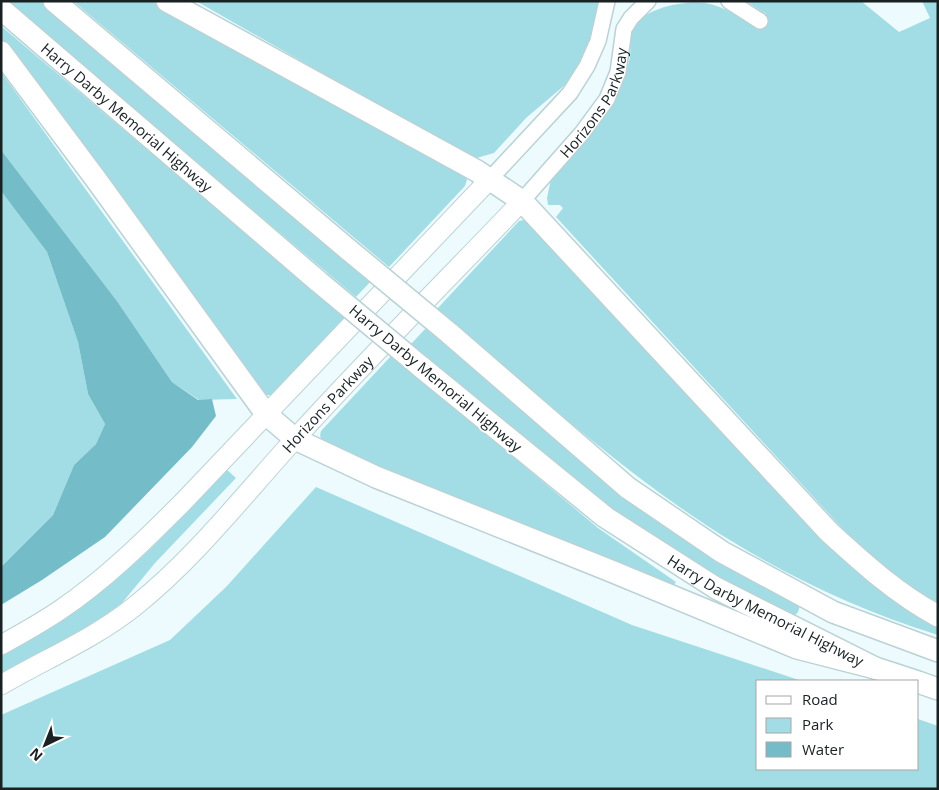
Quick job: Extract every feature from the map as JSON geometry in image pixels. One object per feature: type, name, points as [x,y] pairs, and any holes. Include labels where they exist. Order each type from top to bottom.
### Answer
[{"type":"highway","name":"Harry Darby Memorial Highway","points":[[54,1],[450,333],[628,488],[722,552],[833,612],[938,651]]},
{"type":"highway","points":[[167,1],[490,179],[522,201],[829,532],[870,570],[920,606],[938,616]]},
{"type":"highway","name":"Harry Darby Memorial Highway","points":[[1,9],[319,282],[605,518],[716,588],[875,668],[910,680]]},
{"type":"highway","points":[[1,52],[266,414],[295,439],[376,477],[797,648],[875,668]]},
{"type":"highway","name":"Harry Darby Memorial Highway","points":[[919,683],[938,689]]},
{"type":"main road","name":"Horizons Parkway","points":[[1,645],[60,610],[142,543],[490,179]]},
{"type":"main road","name":"Horizons Parkway","points":[[1,686],[87,638],[133,607],[176,570],[216,529],[295,439],[522,201]]},
{"type":"street","name":"Horizons Parkway","points":[[490,179],[570,93],[587,66],[598,41],[607,1]]},
{"type":"street","name":"Horizons Parkway","points":[[522,201],[607,100],[618,72],[624,29],[631,18],[648,1]]},
{"type":"street","points":[[727,2],[760,21]]},
{"type":"green space","points":[[5,1],[40,1],[372,280],[356,297]]},
{"type":"green space","points":[[73,1],[152,1],[463,174],[467,180],[465,186],[389,267]]},
{"type":"green space","points":[[196,1],[600,1],[592,44],[572,79],[526,118],[494,153],[473,159]]},
{"type":"green space","points":[[746,1],[861,1],[899,32],[930,18],[922,1],[936,1],[938,4],[938,605],[887,569],[841,527],[556,217],[563,208],[560,205],[548,205],[547,198],[551,179],[612,104],[627,69],[630,57],[631,33],[637,22],[644,16],[664,7],[696,2],[719,7],[757,28],[766,14]]},
{"type":"green space","points":[[1,26],[345,317],[271,395],[263,392],[115,189],[1,38]]},
{"type":"green space","points":[[1,72],[237,399],[199,400],[172,382],[117,301],[1,150]]},
{"type":"green space","points":[[1,191],[47,252],[78,342],[88,394],[105,424],[96,444],[74,465],[53,515],[1,567]]},
{"type":"green space","points":[[523,220],[530,224],[851,566],[890,597],[938,627],[938,635],[907,625],[818,588],[789,574],[706,525],[670,501],[602,448],[437,309],[519,221]]},
{"type":"green space","points":[[426,328],[601,474],[798,602],[799,610],[797,613],[791,618],[721,586],[586,491],[411,344]]},
{"type":"green space","points":[[392,355],[598,528],[676,582],[673,586],[325,444],[320,435],[321,431]]},
{"type":"green space","points":[[226,469],[236,478],[155,563],[122,603],[83,632],[1,680],[1,656],[71,613],[120,576],[182,517]]},
{"type":"green space","points":[[316,487],[632,625],[799,680],[756,680],[756,770],[919,770],[919,719],[938,726],[938,789],[1,789],[1,715],[170,640],[226,587]]},
{"type":"water","points":[[1,150],[117,301],[172,382],[198,400],[212,399],[216,416],[192,447],[105,537],[42,580],[1,605],[1,567],[53,515],[74,465],[96,444],[105,424],[88,394],[78,342],[47,252],[1,191]]}]
